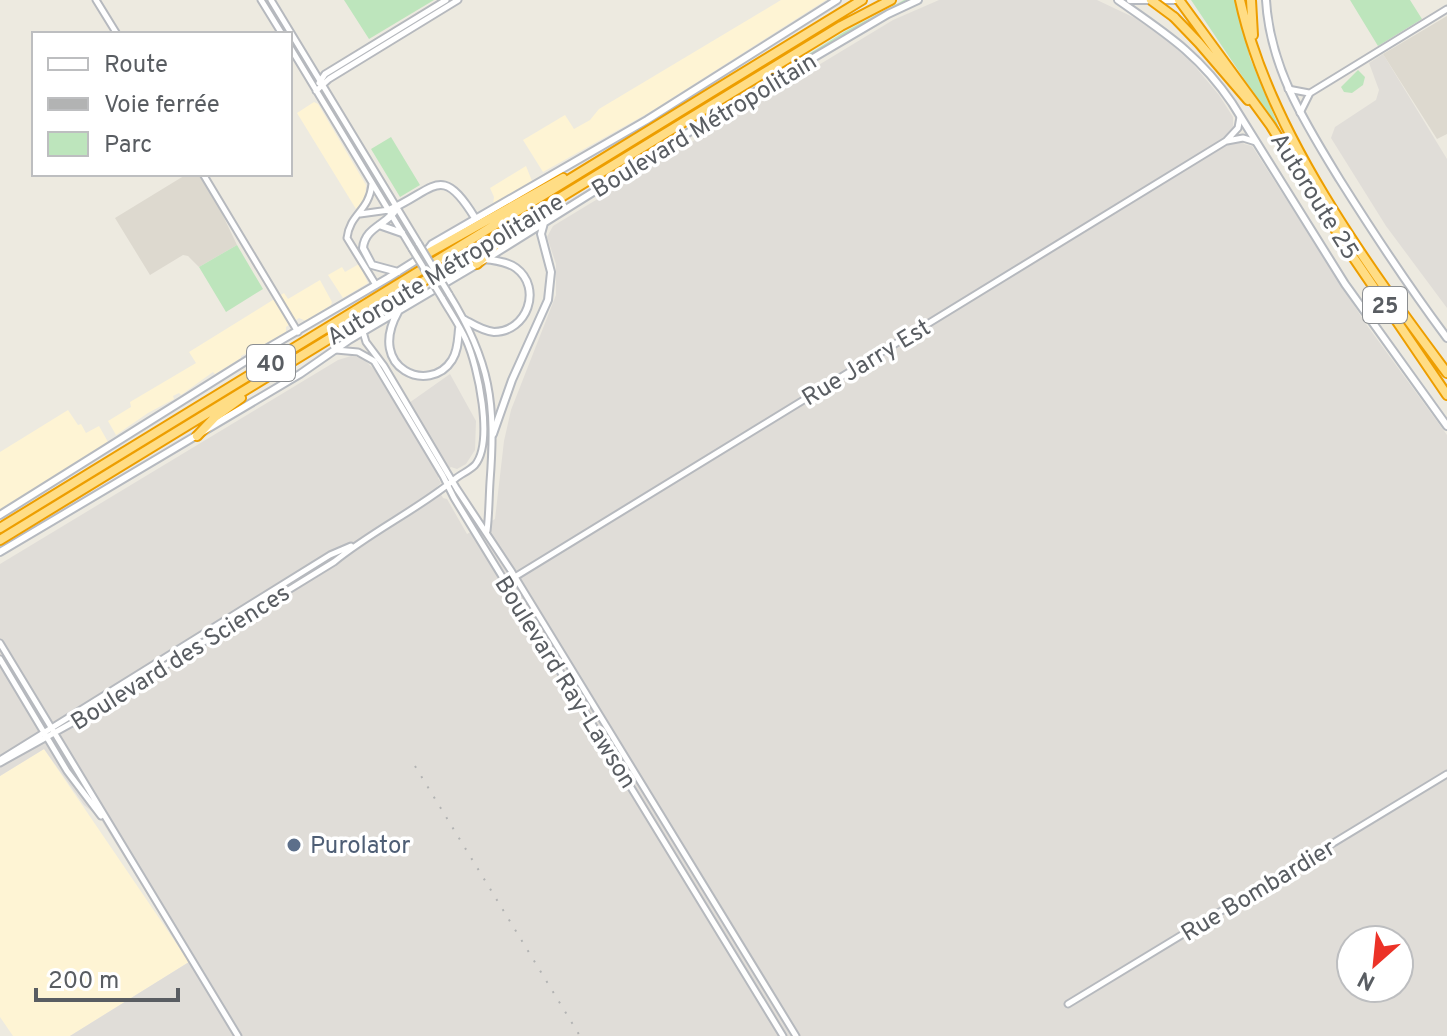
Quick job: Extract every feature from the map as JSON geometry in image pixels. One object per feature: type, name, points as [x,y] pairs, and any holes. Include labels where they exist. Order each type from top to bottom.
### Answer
[{"type":"highway","name":"Autoroute Métropolitaine","points":[[0,528],[862,0]]},
{"type":"highway","points":[[1151,0],[1174,17],[1203,47],[1278,136]]},
{"type":"highway","name":"Autoroute 25","points":[[1240,0],[1275,105],[1294,141],[1362,251],[1447,373]]},
{"type":"highway","points":[[1251,0],[1253,45]]},
{"type":"highway","name":"Autoroute Métropolitaine","points":[[0,540],[885,2]]},
{"type":"highway","name":"Autoroute 25","points":[[1182,2],[1278,136],[1356,262],[1447,395]]},
{"type":"highway","points":[[423,256],[537,191],[600,160]]},
{"type":"highway","points":[[477,264],[523,221]]},
{"type":"highway","points":[[197,436],[215,417],[267,377]]},
{"type":"main road","name":"Boulevard Métropolitain","points":[[0,515],[203,387],[398,272],[423,256],[432,244],[647,120],[837,0]]},
{"type":"main road","name":"Boulevard Métropolitain","points":[[0,552],[197,436],[726,109],[888,14],[918,0]]},
{"type":"main road","points":[[1118,0],[1153,22],[1188,50],[1215,79],[1345,284],[1447,426]]},
{"type":"main road","points":[[1130,0],[1182,2]]},
{"type":"main road","points":[[1266,0],[1273,45],[1300,113],[1384,249],[1447,338]]},
{"type":"main road","points":[[398,272],[376,267],[364,252],[365,238],[393,211],[432,186],[444,185],[458,192],[475,218]]},
{"type":"main road","points":[[493,434],[512,380],[548,300],[551,272],[541,234],[545,221]]},
{"type":"main road","points":[[379,225],[402,233]]},
{"type":"main road","points":[[465,320],[486,330],[503,331],[517,324],[528,309],[530,290],[524,276],[510,265],[486,259]]},
{"type":"main road","points":[[398,312],[389,331],[389,350],[397,364],[413,374],[433,374],[447,366],[455,353],[459,329]]},
{"type":"street","points":[[96,0],[116,32]]},
{"type":"street","points":[[261,0],[281,32]]},
{"type":"street","points":[[271,0],[291,32]]},
{"type":"street","points":[[316,91],[325,74],[446,0]]},
{"type":"street","points":[[321,82],[458,0]]},
{"type":"street","points":[[1300,113],[1310,93],[1447,9]]},
{"type":"street","points":[[292,34],[393,211]]},
{"type":"street","points":[[292,50],[372,183],[419,244],[465,320],[486,374],[492,404],[487,532]]},
{"type":"street","points":[[1288,89],[1310,93]]},
{"type":"street","name":"Rue Jarry Est","points":[[505,583],[1226,141],[1238,128],[1241,116]]},
{"type":"street","points":[[1226,141],[1243,138],[1256,142]]},
{"type":"street","points":[[204,176],[299,332]]},
{"type":"street","points":[[372,183],[369,201],[351,222],[347,238],[376,285]]},
{"type":"street","points":[[359,215],[393,211]]},
{"type":"street","name":"Boulevard des Sciences","points":[[0,761],[55,733],[334,562],[478,461],[483,415],[477,376],[467,343],[402,233],[393,211]]},
{"type":"street","name":"Boulevard Ray-Lawson","points":[[363,332],[505,583],[783,1036]]},
{"type":"street","name":"Boulevard Ray-Lawson","points":[[336,350],[358,352],[376,364],[450,483],[487,532],[796,1036]]},
{"type":"street","name":"Boulevard des Sciences","points":[[0,761],[44,730],[330,555],[356,545]]},
{"type":"street","points":[[0,643],[238,1036]]},
{"type":"street","points":[[547,651],[557,646]]},
{"type":"street","points":[[0,659],[67,771],[111,829]]},
{"type":"street","name":"Rue Bombardier","points":[[1068,1004],[1447,774]]},
{"type":"shaded area","points":[[781,0],[826,0],[650,112],[543,172],[523,140],[565,115],[574,129],[590,120],[599,109]]},
{"type":"shaded area","points":[[939,0],[1097,0],[1135,18],[1169,42],[1219,95],[1233,117],[1233,125],[1244,144],[1252,146],[1366,324],[1447,435],[1447,1036],[70,1036],[189,962],[100,818],[84,805],[44,749],[0,776],[0,564],[338,360],[351,356],[362,358],[373,368],[399,410],[450,374],[476,421],[475,450],[466,464],[457,469],[451,467],[438,478],[441,483],[437,487],[467,534],[495,519],[504,441],[511,410],[556,295],[556,264],[547,237],[553,226],[893,20]]},
{"type":"shaded area","points":[[1447,16],[1447,134],[1437,139],[1383,54]]},
{"type":"shaded area","points":[[1383,54],[1447,159],[1447,308],[1386,226],[1331,138],[1335,127],[1376,100],[1379,90],[1369,63]]},
{"type":"shaded area","points":[[314,102],[366,185],[365,200],[356,209],[297,113]]},
{"type":"shaded area","points":[[526,166],[532,181],[493,205],[490,188]]},
{"type":"shaded area","points":[[184,176],[204,176],[237,245],[199,267],[183,255],[150,275],[115,218]]},
{"type":"shaded area","points":[[359,264],[368,283],[343,298],[328,275],[342,267],[345,272]]},
{"type":"shaded area","points":[[320,280],[331,305],[306,321],[299,318],[286,327],[286,333],[241,356],[215,374],[213,372],[181,395],[173,396],[174,399],[116,435],[108,421],[131,407],[130,402],[196,363],[189,352],[284,293],[288,299]]},
{"type":"shaded area","points":[[68,410],[86,433],[99,426],[108,442],[0,510],[0,452]]},
{"type":"shaded area","points":[[44,749],[189,962],[70,1036],[13,1036],[0,1017],[0,776]]},
{"type":"green space","points":[[344,0],[434,0],[369,39]]},
{"type":"green space","points":[[907,0],[743,95],[844,32]]},
{"type":"green space","points":[[1191,0],[1235,0],[1250,58],[1283,137]]},
{"type":"green space","points":[[1350,0],[1410,0],[1422,19],[1378,46]]},
{"type":"green space","points":[[1358,70],[1365,77],[1363,85],[1352,93],[1344,92],[1341,87]]},
{"type":"green space","points":[[391,137],[420,185],[400,197],[371,149]]},
{"type":"green space","points":[[237,245],[263,289],[226,312],[199,267]]},
{"type":"railway","points":[[415,766],[580,1036]]},
{"type":"place","name":"Purolator","points":[[294,845]]}]
